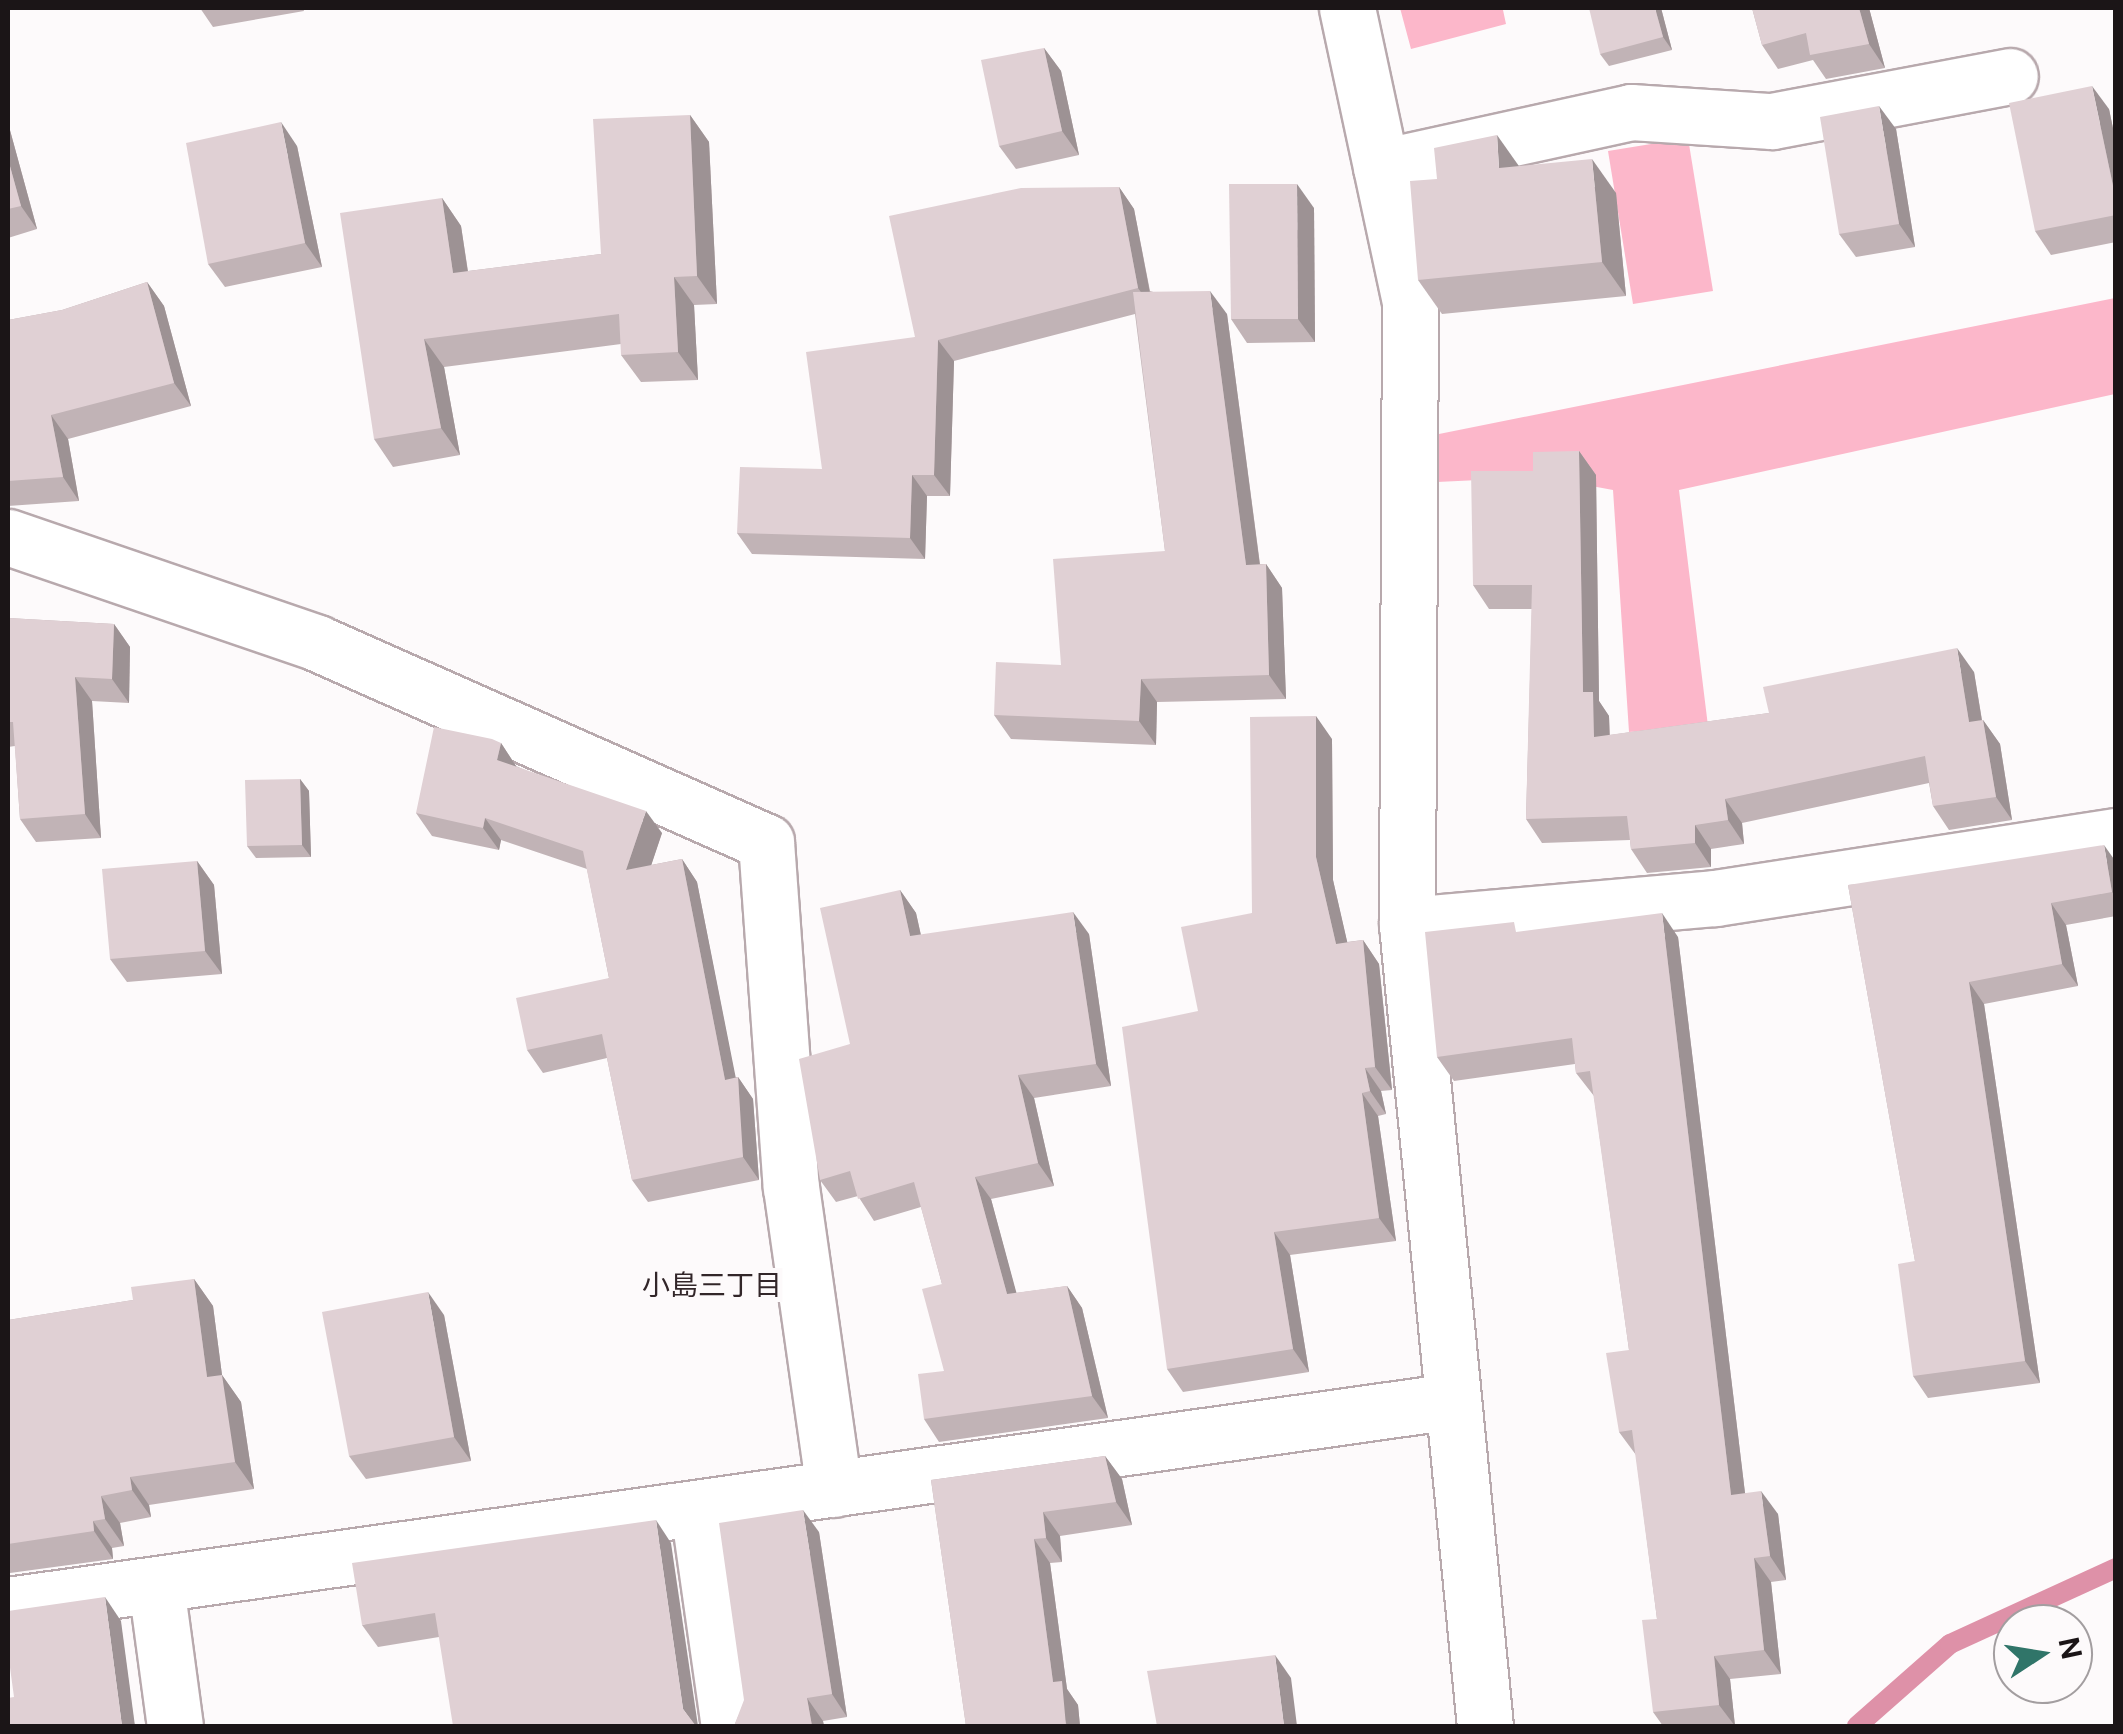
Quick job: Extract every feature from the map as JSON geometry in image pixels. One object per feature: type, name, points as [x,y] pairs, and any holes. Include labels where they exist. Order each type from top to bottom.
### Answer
[{"type":"street","points":[[1347,8],[1410,302],[1406,924],[1485,1726]]},
{"type":"street","points":[[1381,167],[1631,112],[1772,122],[2010,76]]},
{"type":"street","points":[[8,536],[317,643],[766,842],[791,1187],[834,1489]]},
{"type":"street","points":[[1406,924],[1715,898],[2116,836]]},
{"type":"street","points":[[8,1606],[1452,1401]]},
{"type":"street","points":[[698,1509],[729,1726]]},
{"type":"street","points":[[156,1586],[176,1726]]},
{"type":"shaded area","points":[[1400,8],[1512,8],[1503,10],[1506,24],[1411,49]]},
{"type":"shaded area","points":[[1688,138],[1713,291],[1633,304],[1608,151]]},
{"type":"shaded area","points":[[2115,298],[2115,394],[1679,490],[1708,726],[1629,732],[1613,490],[1543,477],[1437,482],[1434,435]]},
{"type":"building","points":[[1589,8],[1655,8],[1663,37],[1600,54]]},
{"type":"building","points":[[1752,8],[1859,8],[1869,44],[1810,55],[1806,33],[1762,45]]},
{"type":"building","points":[[1044,48],[1062,131],[999,146],[981,60]]},
{"type":"building","points":[[2092,86],[2116,215],[2035,231],[2009,103]]},
{"type":"building","points":[[1879,106],[1899,224],[1839,234],[1820,117]]},
{"type":"building","points":[[690,115],[697,276],[674,277],[678,352],[621,355],[619,314],[424,339],[441,428],[374,439],[340,213],[442,198],[453,273],[601,254],[593,119]]},
{"type":"building","points":[[281,122],[305,243],[208,264],[186,143]]},
{"type":"building","points":[[1497,135],[1499,168],[1592,159],[1602,262],[1418,280],[1410,181],[1437,179],[1434,148]]},
{"type":"building","points":[[8,159],[21,206],[8,209]]},
{"type":"building","points":[[1229,184],[1297,184],[1298,319],[1231,319]]},
{"type":"building","points":[[1119,187],[1138,288],[938,340],[934,475],[912,475],[910,538],[737,533],[740,467],[822,469],[806,352],[915,337],[889,216],[1021,188]]},
{"type":"building","points":[[147,282],[174,383],[51,415],[63,477],[8,481],[8,320],[62,310]]},
{"type":"building","points":[[1210,291],[1246,565],[1266,564],[1269,675],[1141,679],[1139,721],[994,715],[996,662],[1061,665],[1053,559],[1165,551],[1133,292]]},
{"type":"building","points":[[1579,451],[1583,692],[1593,692],[1594,737],[1769,713],[1763,687],[1957,648],[1969,722],[1983,720],[1996,797],[1933,806],[1925,756],[1725,799],[1728,820],[1695,825],[1695,843],[1631,849],[1627,816],[1526,819],[1532,585],[1473,585],[1471,471],[1533,471],[1533,452]]},
{"type":"building","points":[[8,618],[114,624],[112,679],[75,677],[85,814],[20,819],[13,722],[8,722]]},
{"type":"building","points":[[1316,716],[1316,857],[1336,944],[1363,940],[1375,1067],[1365,1068],[1370,1091],[1362,1093],[1379,1218],[1274,1232],[1293,1349],[1167,1369],[1122,1027],[1198,1011],[1181,927],[1252,913],[1250,717]]},
{"type":"building","points":[[434,727],[492,739],[501,743],[497,760],[646,811],[626,870],[682,859],[725,1080],[738,1077],[743,1157],[632,1180],[602,1034],[527,1050],[516,998],[609,978],[583,851],[485,818],[483,828],[416,813]]},
{"type":"building","points":[[300,779],[302,845],[247,846],[245,780]]},
{"type":"building","points":[[2104,845],[2112,892],[2051,903],[2062,964],[1969,982],[2025,1361],[1913,1376],[1898,1264],[1915,1261],[1848,885]]},
{"type":"building","points":[[197,861],[205,951],[110,959],[102,869]]},
{"type":"building","points":[[900,890],[910,936],[1073,912],[1096,1064],[1018,1075],[1038,1163],[975,1177],[1007,1294],[1067,1286],[1092,1396],[924,1419],[918,1374],[944,1371],[922,1289],[942,1284],[914,1182],[858,1199],[850,1171],[820,1180],[799,1059],[850,1044],[820,908]]},
{"type":"building","points":[[1662,913],[1731,1495],[1761,1491],[1770,1556],[1754,1558],[1764,1650],[1714,1656],[1719,1705],[1653,1712],[1642,1620],[1657,1619],[1632,1430],[1619,1432],[1606,1353],[1629,1350],[1590,1071],[1576,1073],[1572,1038],[1437,1057],[1425,932],[1514,922],[1516,932]]},
{"type":"building","points":[[194,1279],[207,1377],[222,1375],[235,1462],[130,1477],[132,1490],[101,1496],[105,1519],[93,1521],[94,1531],[8,1544],[8,1320],[133,1300],[131,1287]]},
{"type":"building","points":[[428,1292],[454,1437],[349,1456],[322,1312]]},
{"type":"building","points":[[1105,1456],[1116,1502],[1043,1512],[1046,1538],[1034,1539],[1053,1682],[1062,1681],[1066,1726],[966,1726],[931,1480]]},
{"type":"building","points":[[803,1510],[832,1694],[807,1698],[812,1726],[734,1726],[744,1700],[719,1523]]},
{"type":"building","points":[[656,1520],[683,1709],[696,1726],[453,1726],[435,1613],[362,1625],[352,1563]]},
{"type":"building","points":[[105,1597],[122,1726],[8,1726],[8,1698],[14,1697],[8,1611]]},
{"type":"building","points":[[1275,1655],[1284,1726],[1157,1726],[1147,1671]]},
{"type":"waterway","points":[[1857,1726],[1950,1644],[2116,1568]]},
{"type":"district","name":"小島三丁目","points":[[712,1285]]}]
